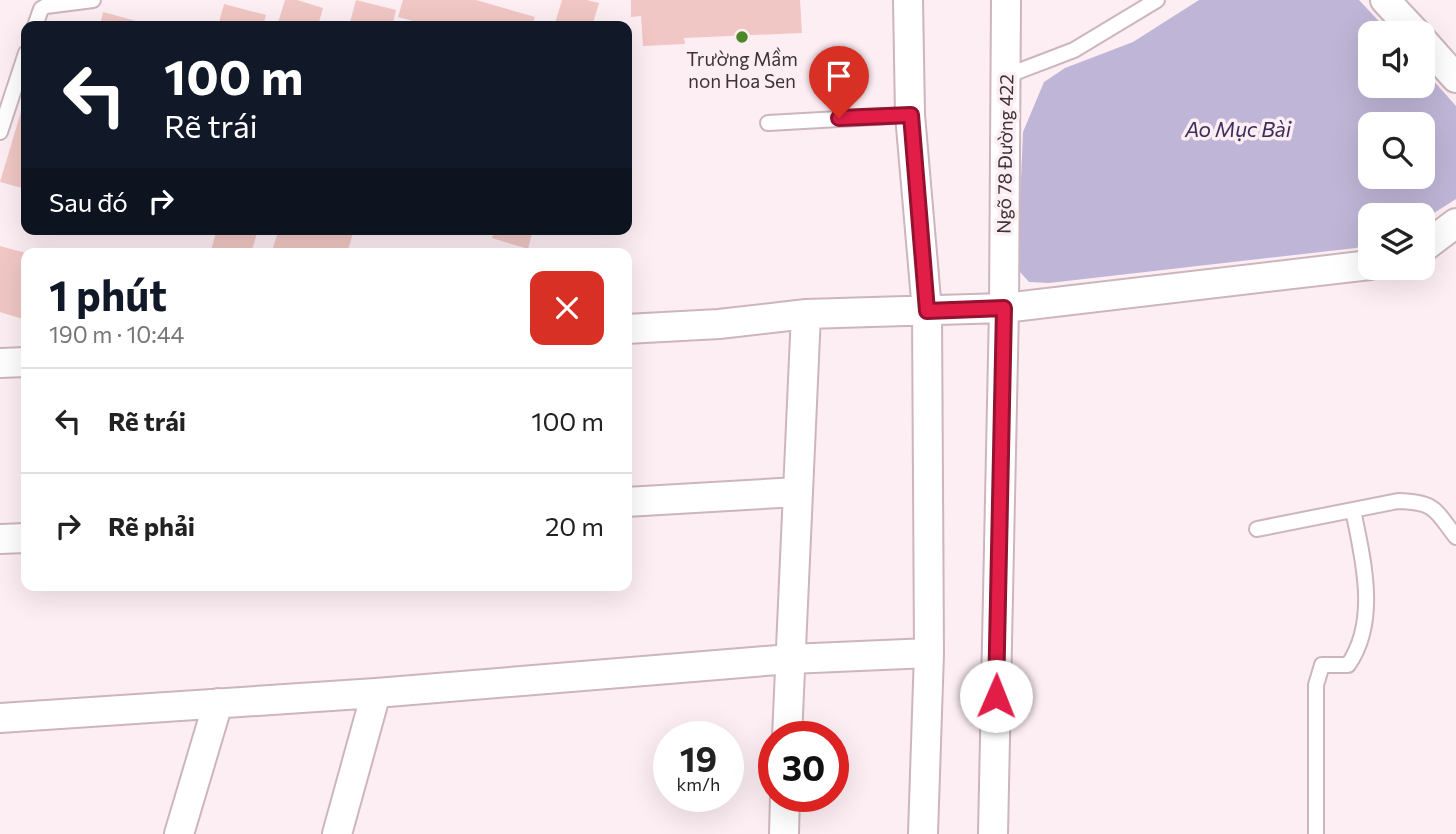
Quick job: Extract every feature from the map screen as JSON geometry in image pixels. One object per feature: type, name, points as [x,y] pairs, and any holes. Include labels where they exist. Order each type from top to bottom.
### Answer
[{"type":"street","points":[[908,0],[911,115],[927,311],[929,653],[923,834]]},
{"type":"street","name":"Ngõ 78 Đường 422","points":[[993,834],[1004,308],[1006,0]]},
{"type":"street","points":[[1391,2],[1406,21]]},
{"type":"street","points":[[1435,54],[1456,78]]},
{"type":"street","points":[[1435,239],[1456,223]]},
{"type":"street","points":[[632,329],[719,324],[806,314],[1004,308],[1358,266]]},
{"type":"street","points":[[788,721],[806,314]]},
{"type":"street","points":[[0,363],[21,362]]},
{"type":"street","points":[[632,502],[797,492]]},
{"type":"street","points":[[0,539],[21,538]]},
{"type":"street","points":[[0,718],[790,659],[929,653]]},
{"type":"street","points":[[337,834],[376,692]]},
{"type":"street","points":[[179,834],[218,703]]},
{"type":"street","points":[[784,834],[785,812]]},
{"type":"lane","points":[[37,21],[41,9],[46,6],[93,0]]},
{"type":"lane","points":[[1006,75],[1074,50],[1157,0]]},
{"type":"lane","points":[[0,132],[21,68]]},
{"type":"lane","points":[[768,122],[911,115]]},
{"type":"lane","points":[[1256,529],[1398,501],[1419,502],[1431,507],[1444,518],[1456,537]]},
{"type":"lane","points":[[1316,834],[1317,685],[1322,665],[1348,665],[1359,649],[1366,600],[1364,565],[1353,510]]},
{"type":"water","name":"Ao Mục Bài","points":[[1199,0],[1359,0],[1379,21],[1358,21],[1358,98],[1435,98],[1435,82],[1456,106],[1456,199],[1435,212],[1435,203],[1358,203],[1356,248],[1049,283],[1029,282],[1020,272],[1018,248],[1023,132],[1044,82],[1065,68],[1133,42]]},
{"type":"building","points":[[285,0],[297,0],[323,8],[319,21],[279,21]]},
{"type":"building","points":[[356,0],[396,10],[393,21],[350,21]]},
{"type":"building","points":[[403,0],[476,0],[535,17],[534,21],[413,21],[398,17]]},
{"type":"building","points":[[562,0],[599,3],[594,21],[556,21]]},
{"type":"building","points":[[631,0],[800,0],[802,33],[684,38],[685,44],[643,46],[641,16],[631,17]]},
{"type":"building","points":[[224,4],[266,15],[264,21],[219,21]]},
{"type":"building","points":[[103,12],[136,21],[101,21]]},
{"type":"building","points":[[21,112],[21,188],[0,182]]},
{"type":"building","points":[[215,235],[256,235],[253,248],[212,248]]},
{"type":"building","points":[[277,235],[352,235],[349,248],[273,248]]},
{"type":"building","points":[[493,235],[532,235],[528,248],[492,238]]},
{"type":"building","points":[[0,246],[21,252],[21,318],[0,312]]},
{"type":"place","name":"Trường Mầm non Hoa Sen","points":[[742,37]]},
{"type":"route","points":[[839,118],[911,115],[927,311],[1004,308],[996,696]]}]
